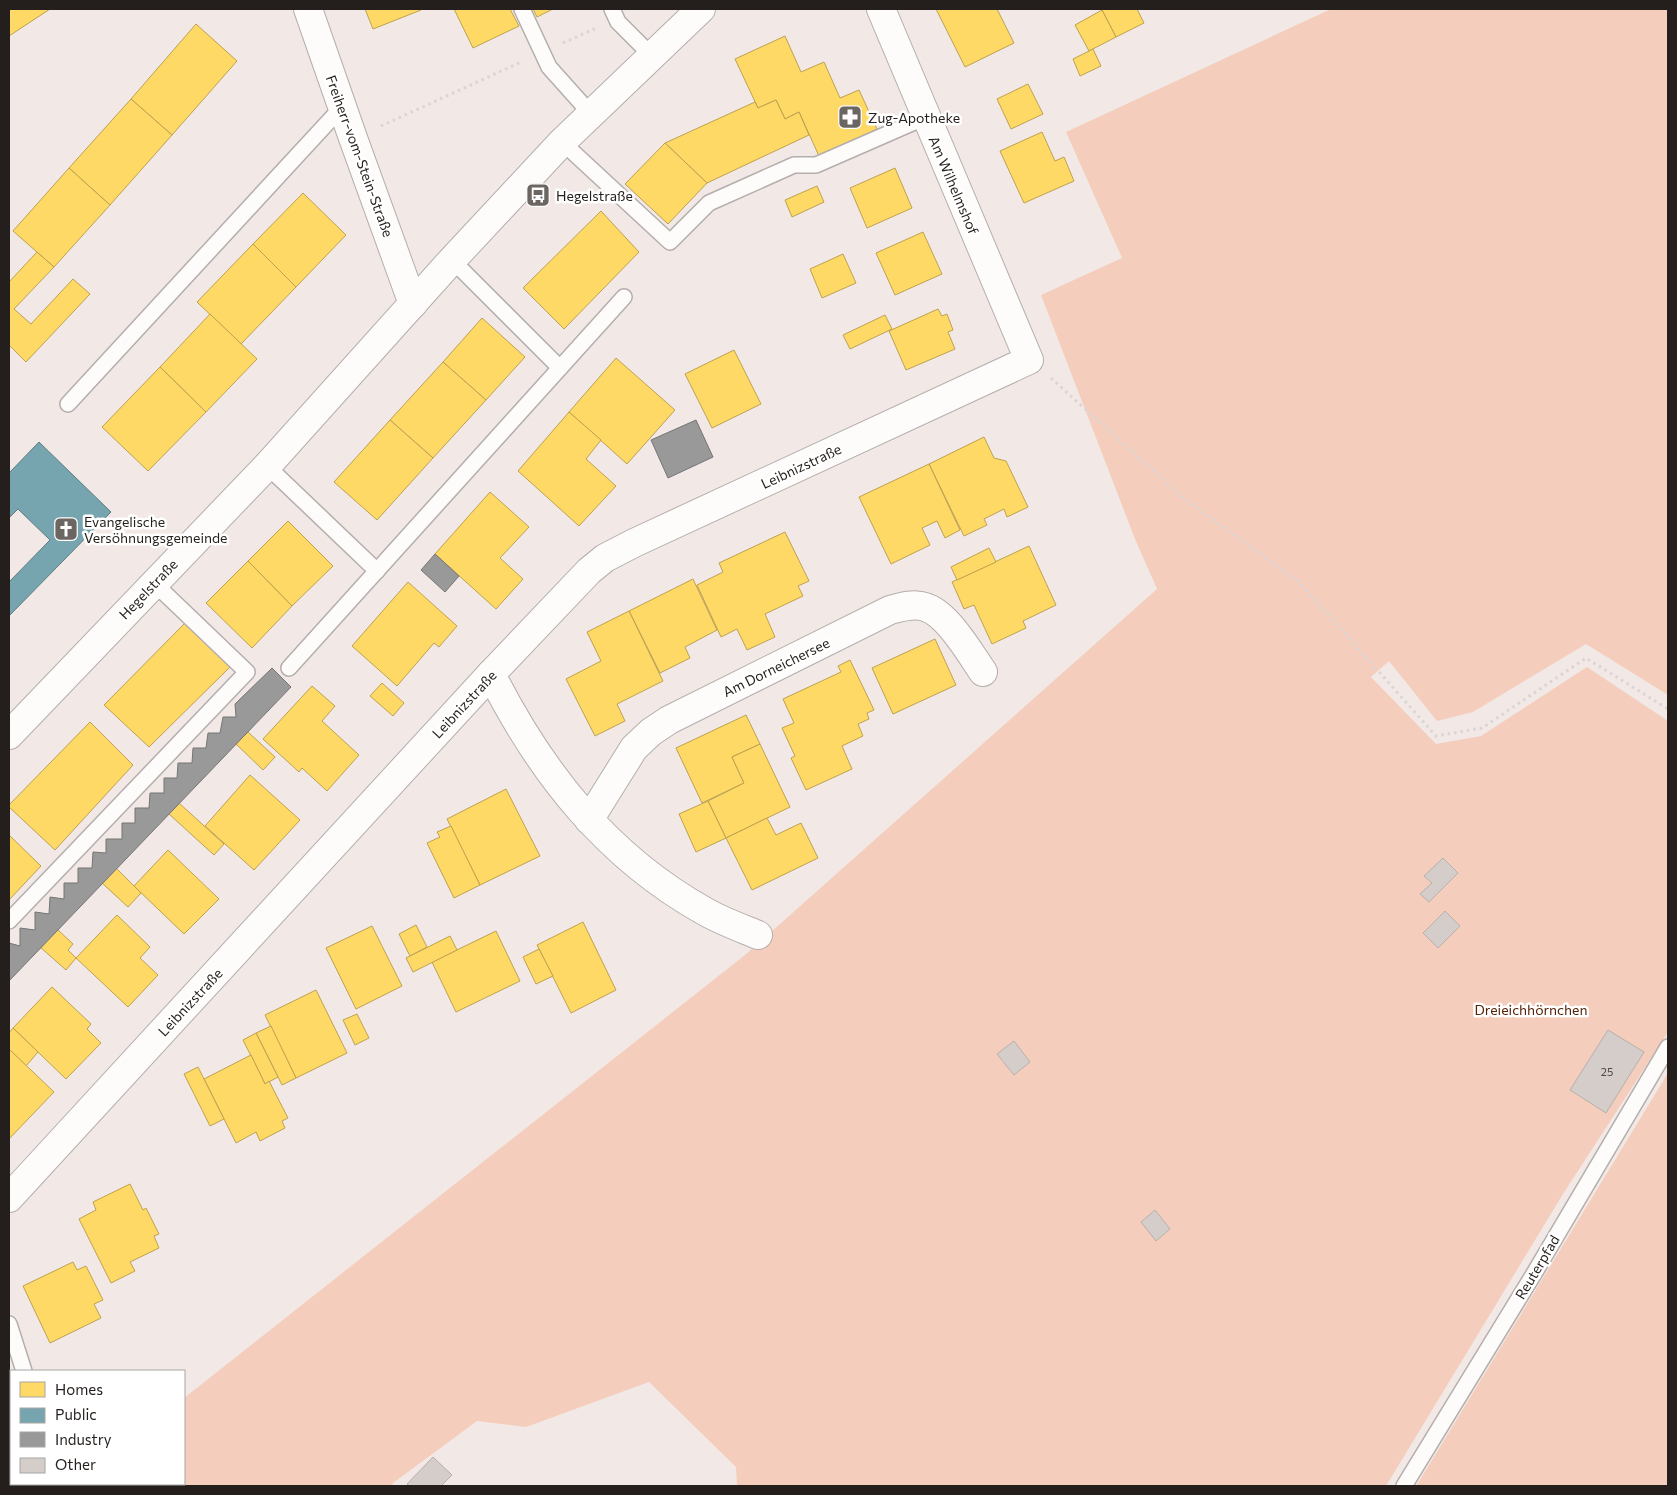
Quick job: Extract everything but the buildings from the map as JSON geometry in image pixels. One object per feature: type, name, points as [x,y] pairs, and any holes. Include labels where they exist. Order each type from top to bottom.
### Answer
[{"type":"street","name":"Freiherr-vom-Stein-Straße","points":[[308,9],[413,304]]},
{"type":"street","name":"Hegelstraße","points":[[9,735],[266,466],[452,260],[562,142],[701,9]]},
{"type":"street","name":"Am Wilhelmshof","points":[[881,9],[1029,360]]},
{"type":"street","name":"Leibnizstraße","points":[[9,1198],[491,674],[590,571],[605,558],[643,538],[1029,360]]},
{"type":"street","name":"Am Dorneichersee","points":[[588,820],[634,748],[651,732],[669,720],[890,610],[908,606],[926,607],[940,616],[983,672]]},
{"type":"street","points":[[491,674],[511,714],[534,751],[588,820],[649,876],[706,912],[758,935]]},
{"type":"lane","points":[[522,9],[549,67],[591,114]]},
{"type":"lane","points":[[614,14],[652,56]]},
{"type":"lane","points":[[68,404],[342,107]]},
{"type":"lane","points":[[562,142],[670,242],[709,203],[794,165],[816,166],[926,117]]},
{"type":"lane","points":[[452,260],[560,368]]},
{"type":"lane","points":[[289,668],[624,297]]},
{"type":"lane","points":[[266,466],[377,571]]},
{"type":"lane","points":[[9,921],[247,672],[154,584]]},
{"type":"lane","name":"Reuterpfad","points":[[1404,1486],[1535,1272],[1668,1047]]},
{"type":"lane","points":[[9,1324],[24,1370]]},
{"type":"path","points":[[353,138],[542,52],[614,14]]},
{"type":"path","points":[[1029,360],[1183,498],[1300,583],[1436,736],[1482,728],[1586,658],[1668,709]]},
{"type":"green space","name":"Dreieichhörnchen","points":[[1331,9],[1668,9],[1668,695],[1586,644],[1473,712],[1437,721],[1389,661],[1371,677],[1436,744],[1481,736],[1587,667],[1668,721],[1668,1032],[1563,1194],[1386,1486],[737,1486],[736,1467],[649,1382],[526,1427],[477,1421],[393,1483],[392,1486],[89,1486],[185,1485],[185,1397],[745,955],[1157,589],[1135,539],[1041,295],[1122,258],[1066,132]]},
{"type":"green space","points":[[1668,1073],[1668,1486],[1416,1486],[1418,1483]]},
{"type":"place","name":"Zug-Apotheke","points":[[850,117]]},
{"type":"place","name":"Hegelstraße","points":[[538,195]]},
{"type":"place","name":"Evangelische Versöhnungsgemeinde","points":[[66,529]]}]
